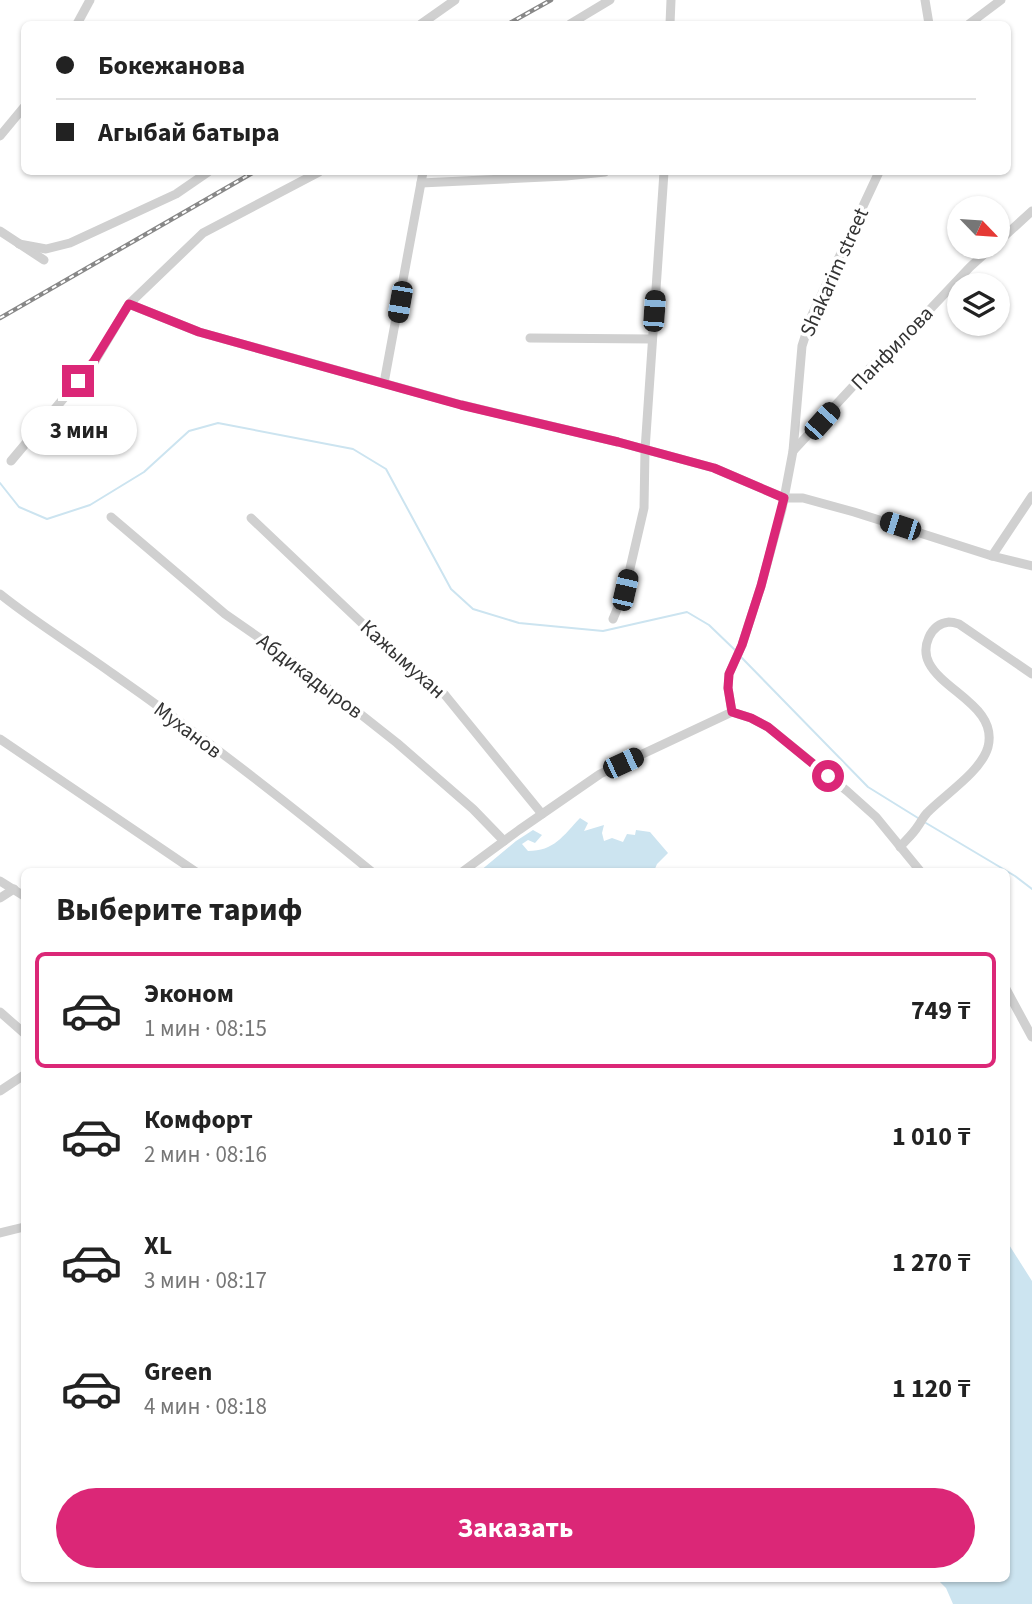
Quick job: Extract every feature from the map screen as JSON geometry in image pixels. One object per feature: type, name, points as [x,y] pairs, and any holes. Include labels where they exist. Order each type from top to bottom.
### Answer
[{"type":"street","points":[[79,21],[90,0]]},
{"type":"street","points":[[425,21],[455,0]]},
{"type":"street","points":[[575,21],[610,0]]},
{"type":"street","points":[[670,21],[671,0]]},
{"type":"street","points":[[925,0],[928,21]]},
{"type":"street","points":[[973,21],[1001,0]]},
{"type":"street","points":[[0,136],[21,111]]},
{"type":"street","points":[[19,244],[46,249],[70,243],[176,194],[204,175]]},
{"type":"street","points":[[11,461],[94,361],[129,304],[203,233],[313,175]]},
{"type":"street","points":[[384,383],[422,175]]},
{"type":"street","points":[[421,183],[576,175]]},
{"type":"street","points":[[613,619],[625,590],[644,508],[645,450],[664,175]]},
{"type":"street","name":"Shakarim street","points":[[732,712],[729,674],[742,645],[761,586],[793,451],[802,346],[812,315],[878,175]]},
{"type":"street","points":[[1010,231],[1032,211]]},
{"type":"street","points":[[0,231],[44,260]]},
{"type":"street","name":"Панфилова","points":[[793,451],[869,369],[979,259]]},
{"type":"street","points":[[129,304],[199,332],[461,405],[714,468],[784,498],[803,498],[1032,566]]},
{"type":"street","points":[[530,338],[653,339]]},
{"type":"street","points":[[992,556],[1032,496]]},
{"type":"street","name":"Абдикадыров","points":[[111,517],[225,614],[297,664],[397,743],[473,809],[504,841]]},
{"type":"street","name":"Кажымухан","points":[[251,518],[385,645],[445,695],[542,814]]},
{"type":"street","name":"Муханов","points":[[0,594],[204,741],[367,868]]},
{"type":"street","points":[[900,846],[926,814],[979,763],[989,744],[989,731],[982,716],[929,664],[925,653],[931,634],[937,627],[949,622],[960,624],[1032,674]]},
{"type":"street","points":[[467,868],[600,774],[732,712],[768,727],[847,791],[876,817],[918,868]]},
{"type":"street","points":[[0,739],[190,868]]},
{"type":"street","points":[[0,881],[21,894]]},
{"type":"street","points":[[0,898],[14,890]]},
{"type":"street","points":[[1010,996],[1032,1037]]},
{"type":"street","points":[[0,1012],[21,1030]]},
{"type":"street","points":[[0,1091],[21,1077]]},
{"type":"street","points":[[0,1233],[21,1228]]},
{"type":"water","points":[[580,818],[588,823],[584,831],[604,825],[604,841],[612,838],[623,842],[627,834],[635,835],[636,830],[650,832],[668,853],[655,868],[484,868],[533,830],[542,835],[535,843],[528,840],[522,844],[528,851],[545,848],[563,836]]},
{"type":"water","points":[[1010,1246],[1032,1281],[1032,1604],[953,1604],[946,1588],[940,1582],[1010,1582]]},
{"type":"waterway","points":[[0,483],[19,507],[47,519],[90,505],[144,472],[189,431],[218,423],[353,449],[386,469],[451,589],[473,609],[519,623],[603,631],[687,612],[709,625],[736,651]]},
{"type":"waterway","points":[[742,658],[868,787],[918,818]]},
{"type":"waterway","points":[[926,823],[1002,868]]},
{"type":"waterway","points":[[1010,873],[1032,889]]},
{"type":"railway","points":[[513,21],[551,0]]},
{"type":"railway","points":[[0,318],[249,175]]},
{"type":"route","points":[[78,381],[94,361],[129,304],[199,332],[461,405],[714,468],[784,498],[761,586],[742,645],[729,674],[728,688],[732,712],[768,727],[828,776]]}]
